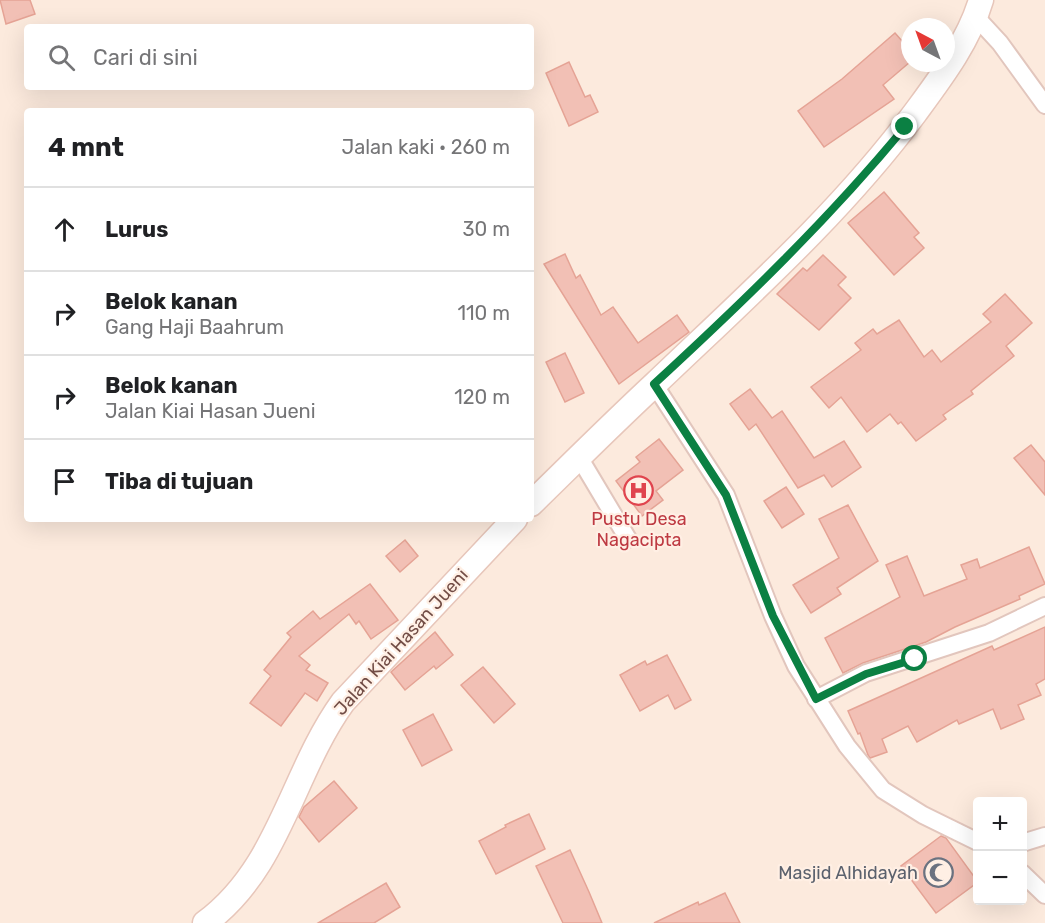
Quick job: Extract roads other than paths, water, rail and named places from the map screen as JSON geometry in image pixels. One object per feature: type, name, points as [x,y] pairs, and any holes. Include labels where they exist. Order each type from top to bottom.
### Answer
[{"type":"street","points":[[534,501],[777,269],[864,177],[927,96],[979,9],[1000,43],[1045,105]]},
{"type":"street","points":[[654,384],[726,495],[773,616],[816,699],[868,774],[884,790],[924,815],[973,840]]},
{"type":"street","points":[[579,457],[628,539]]},
{"type":"street","name":"Jalan Kiai Hasan Jueni","points":[[205,923],[236,897],[258,867],[281,826],[323,730],[343,702],[512,522]]},
{"type":"street","points":[[816,699],[866,674],[989,633],[1045,606]]},
{"type":"street","points":[[1027,842],[1045,836]]},
{"type":"street","points":[[1027,877],[1045,895]]},
{"type":"place","name":"Pustu Desa Nagacipta","points":[[639,490]]},
{"type":"place","name":"Masjid Alhidayah","points":[[939,873]]}]
